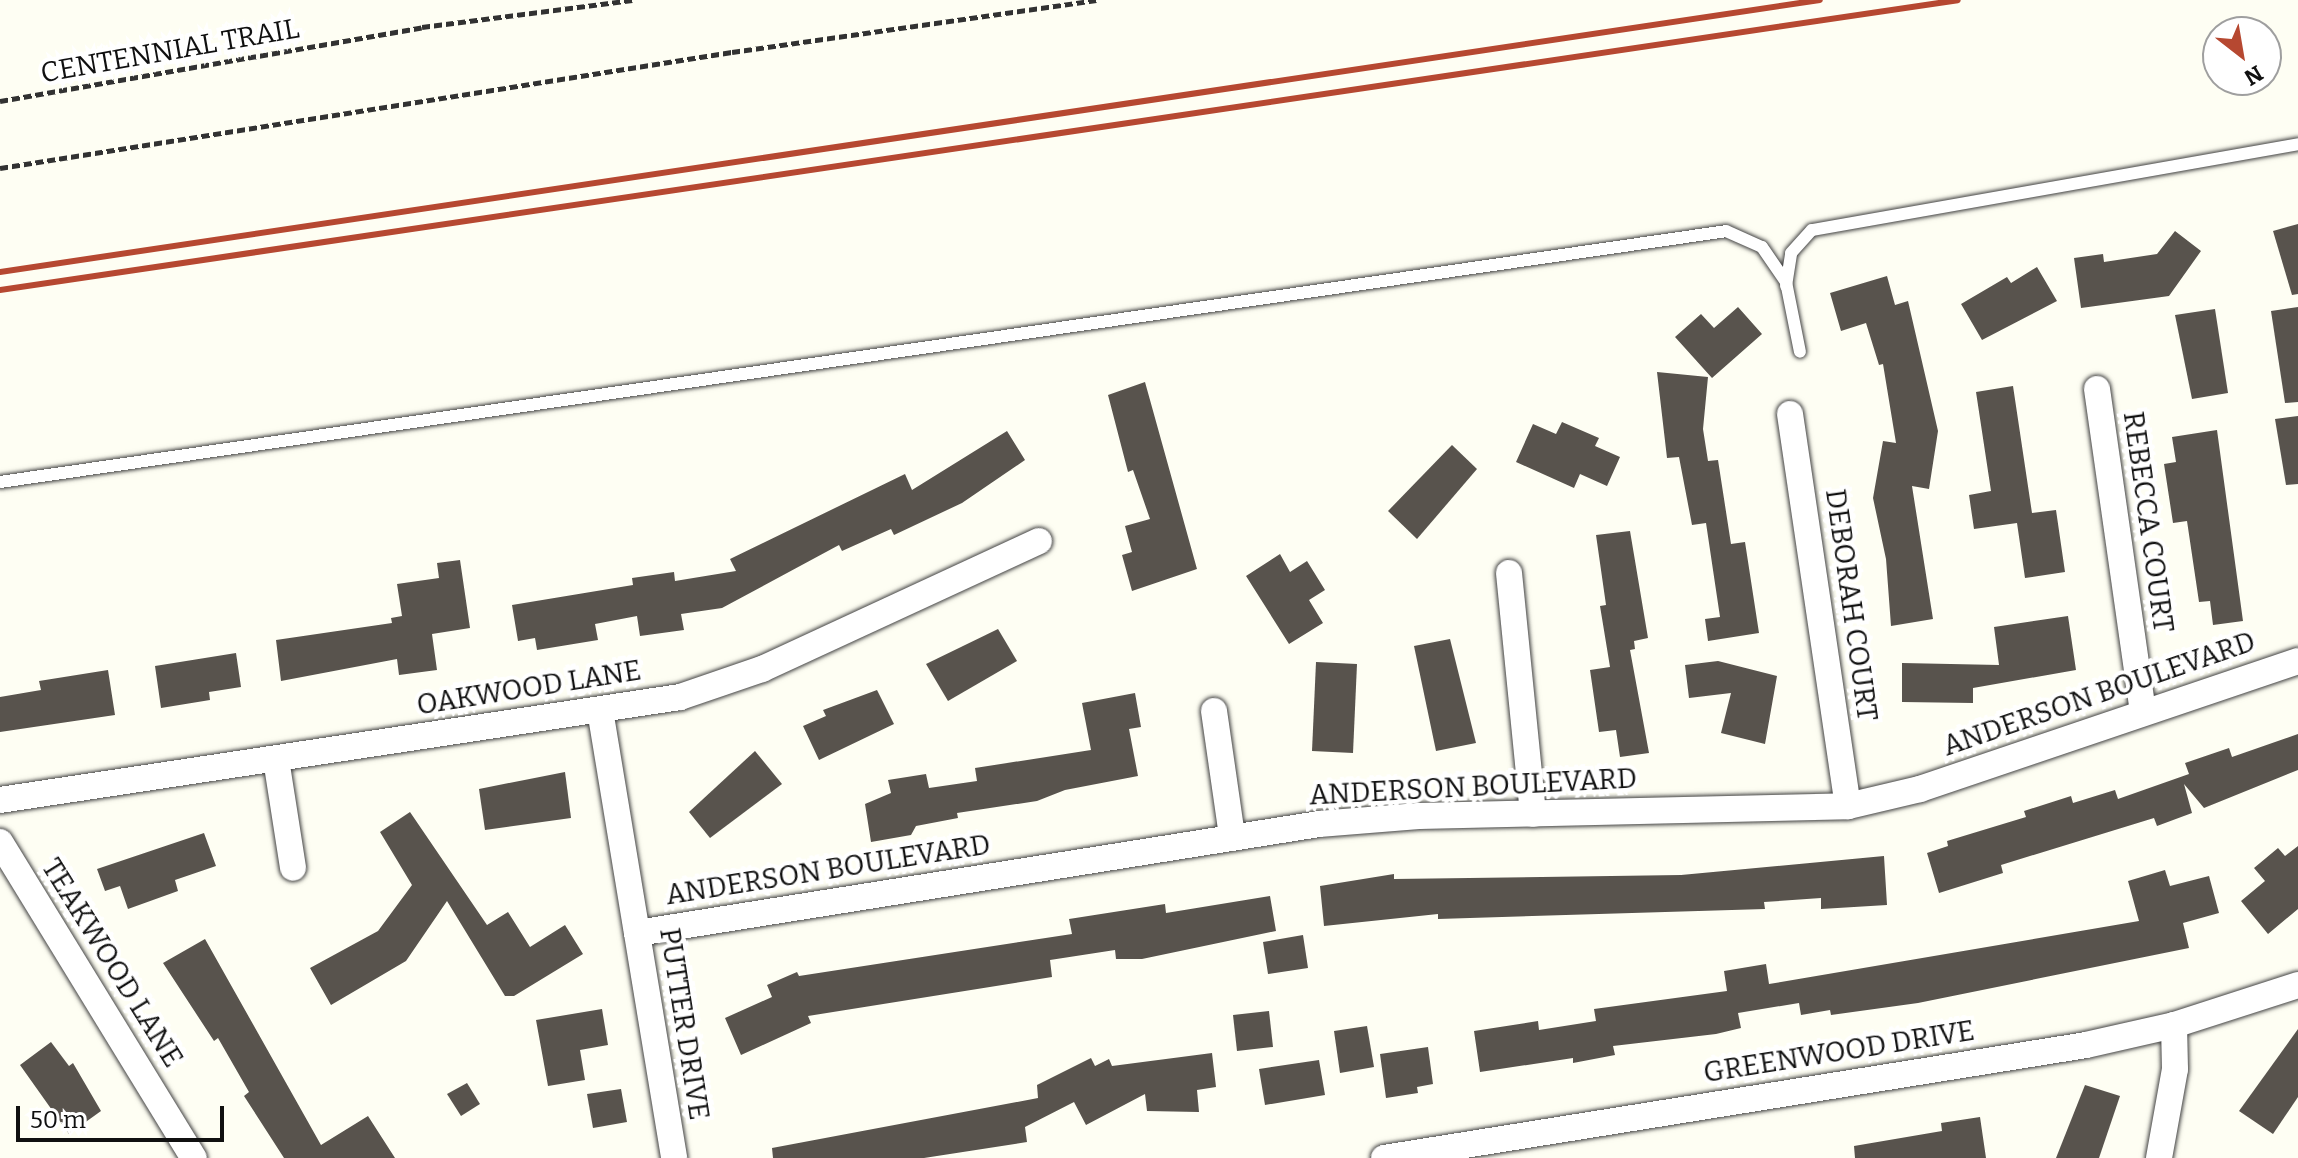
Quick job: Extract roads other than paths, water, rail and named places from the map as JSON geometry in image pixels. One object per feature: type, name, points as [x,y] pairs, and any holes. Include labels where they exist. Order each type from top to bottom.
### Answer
[{"type":"street","name":"REBECCA COURT","points":[[2097,389],[2143,712]]},
{"type":"street","name":"DEBORAH COURT","points":[[1790,414],[1848,806]]},
{"type":"street","name":"OAKWOOD LANE","points":[[0,800],[600,710],[722,685],[1039,541]]},
{"type":"street","points":[[1509,573],[1533,814]]},
{"type":"street","name":"ANDERSON BOULEVARD","points":[[637,933],[1232,836],[1419,816],[1848,806],[1920,789],[2298,661]]},
{"type":"street","name":"PUTTER DRIVE","points":[[600,710],[674,1158]]},
{"type":"street","points":[[1214,711],[1232,836]]},
{"type":"street","points":[[276,759],[293,868]]},
{"type":"street","name":"TEAKWOOD LANE","points":[[0,842],[194,1158]]},
{"type":"street","name":"GREENWOOD DRIVE","points":[[1384,1158],[1445,1153],[2086,1045],[2174,1025],[2298,985]]},
{"type":"street","points":[[2159,1158],[2175,1069],[2174,1025]]},
{"type":"lane","points":[[1786,286],[1791,253],[1812,230],[2298,144]]},
{"type":"lane","points":[[0,482],[1726,231],[1762,247],[1786,286],[1800,352]]},
{"type":"railway","points":[[0,272],[1820,0]]},
{"type":"railway","points":[[0,290],[1958,0]]}]
